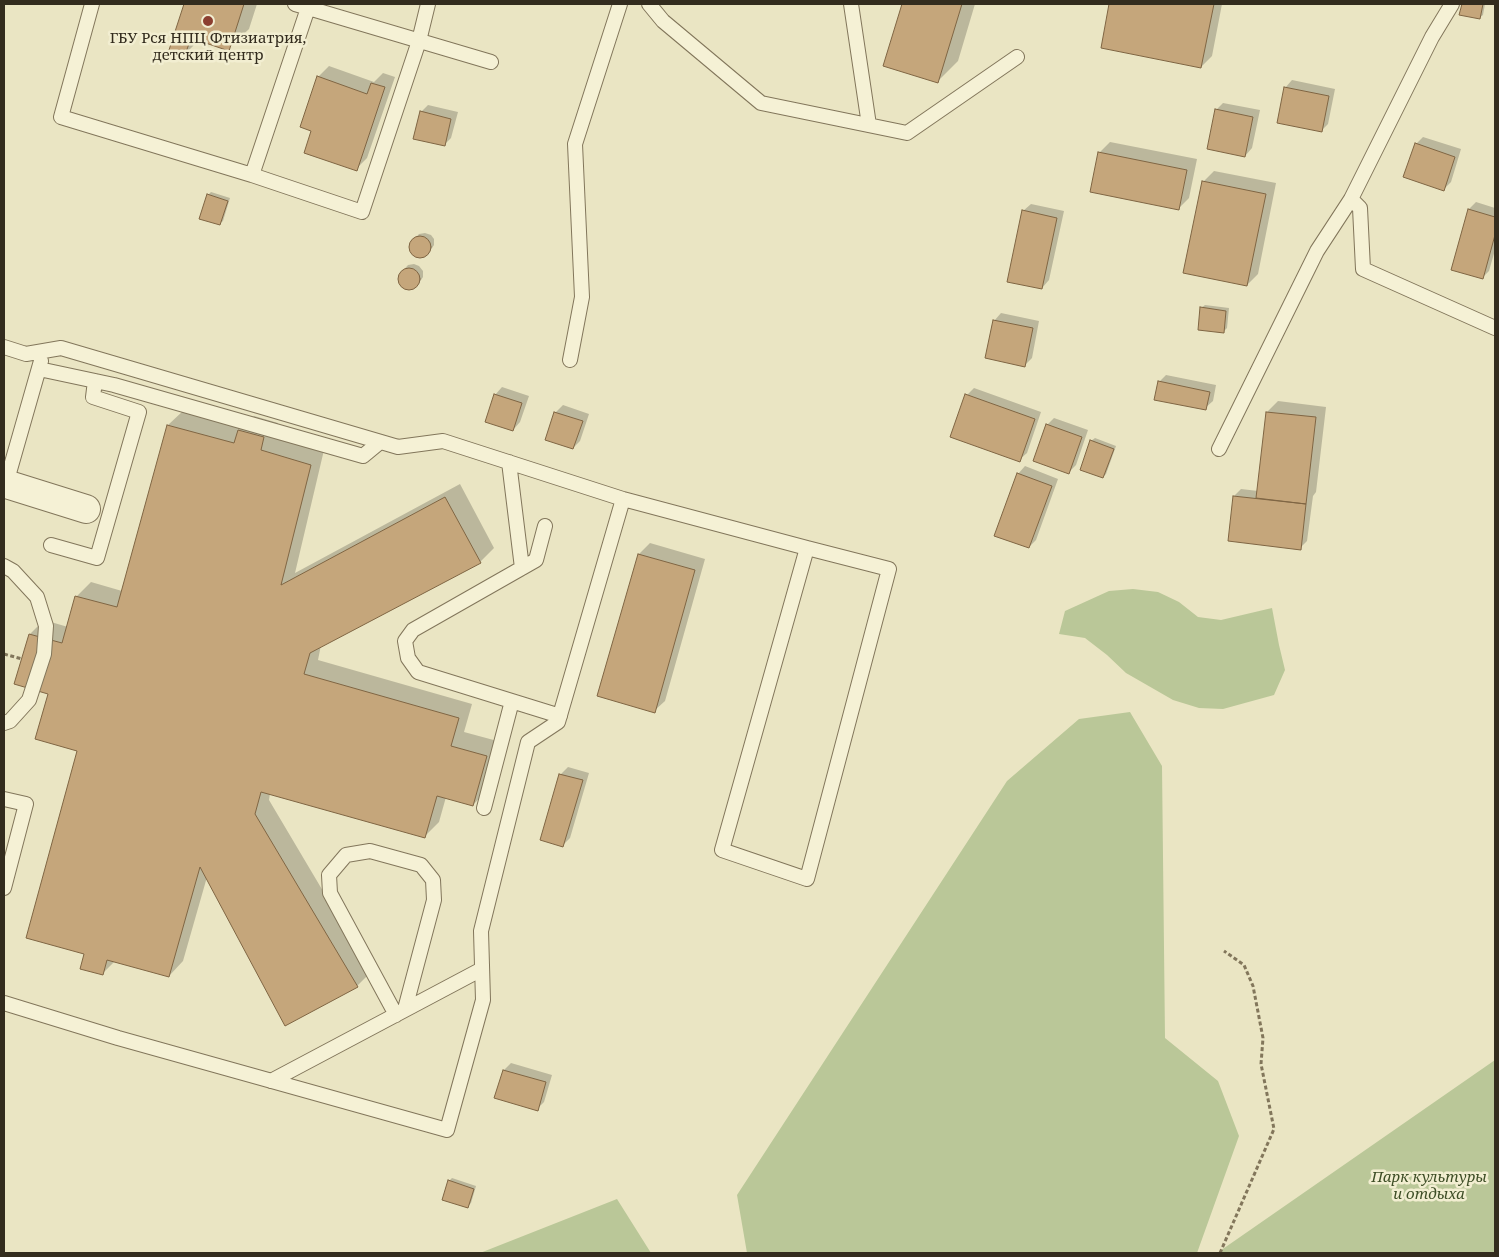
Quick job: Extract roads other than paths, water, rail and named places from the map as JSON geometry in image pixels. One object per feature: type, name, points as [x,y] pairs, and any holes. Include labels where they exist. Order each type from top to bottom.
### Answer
[{"type":"street","points":[[5,487],[86,509]]},
{"type":"lane","points":[[92,4],[61,117],[252,175],[362,212],[419,41],[428,4]]},
{"type":"lane","points":[[570,360],[582,297],[576,144],[620,4]]},
{"type":"lane","points":[[649,4],[663,21],[761,103],[907,133],[1016,57]]},
{"type":"lane","points":[[851,4],[869,125]]},
{"type":"lane","points":[[1219,449],[1317,251],[1351,199],[1432,37],[1452,4]]},
{"type":"lane","points":[[252,175],[302,6],[491,62]]},
{"type":"lane","points":[[1351,199],[1360,208],[1363,269],[1495,328]]},
{"type":"lane","points":[[4,347],[26,354],[61,348],[398,447],[443,441],[623,499],[889,569],[807,879],[722,850],[807,548]]},
{"type":"lane","points":[[5,487],[44,351]]},
{"type":"lane","points":[[39,369],[95,380],[363,456],[380,442]]},
{"type":"lane","points":[[51,545],[97,558],[139,412],[93,397],[95,380]]},
{"type":"lane","points":[[509,462],[522,568]]},
{"type":"lane","points":[[4,1003],[118,1038],[447,1130],[482,1000],[481,931],[528,742],[558,722],[623,499]]},
{"type":"lane","points":[[545,526],[536,560],[413,630],[405,641],[408,658],[418,672],[560,716]]},
{"type":"lane","points":[[4,566],[13,571],[37,598],[46,626],[44,654],[29,700],[10,721],[4,724]]},
{"type":"lane","points":[[484,808],[512,701]]},
{"type":"lane","points":[[4,799],[26,804],[4,888]]},
{"type":"lane","points":[[370,851],[421,864],[433,880],[434,900],[401,1012],[330,893],[329,874],[346,855],[370,851]]},
{"type":"lane","points":[[271,1081],[482,969]]},
{"type":"place","name":"ГБУ Рся НПЦ Фтизиатрия, детский центр","points":[[208,21]]},
{"type":"park label","name":"Парк культуры и отдыха","points":[[1429,1186]]}]
